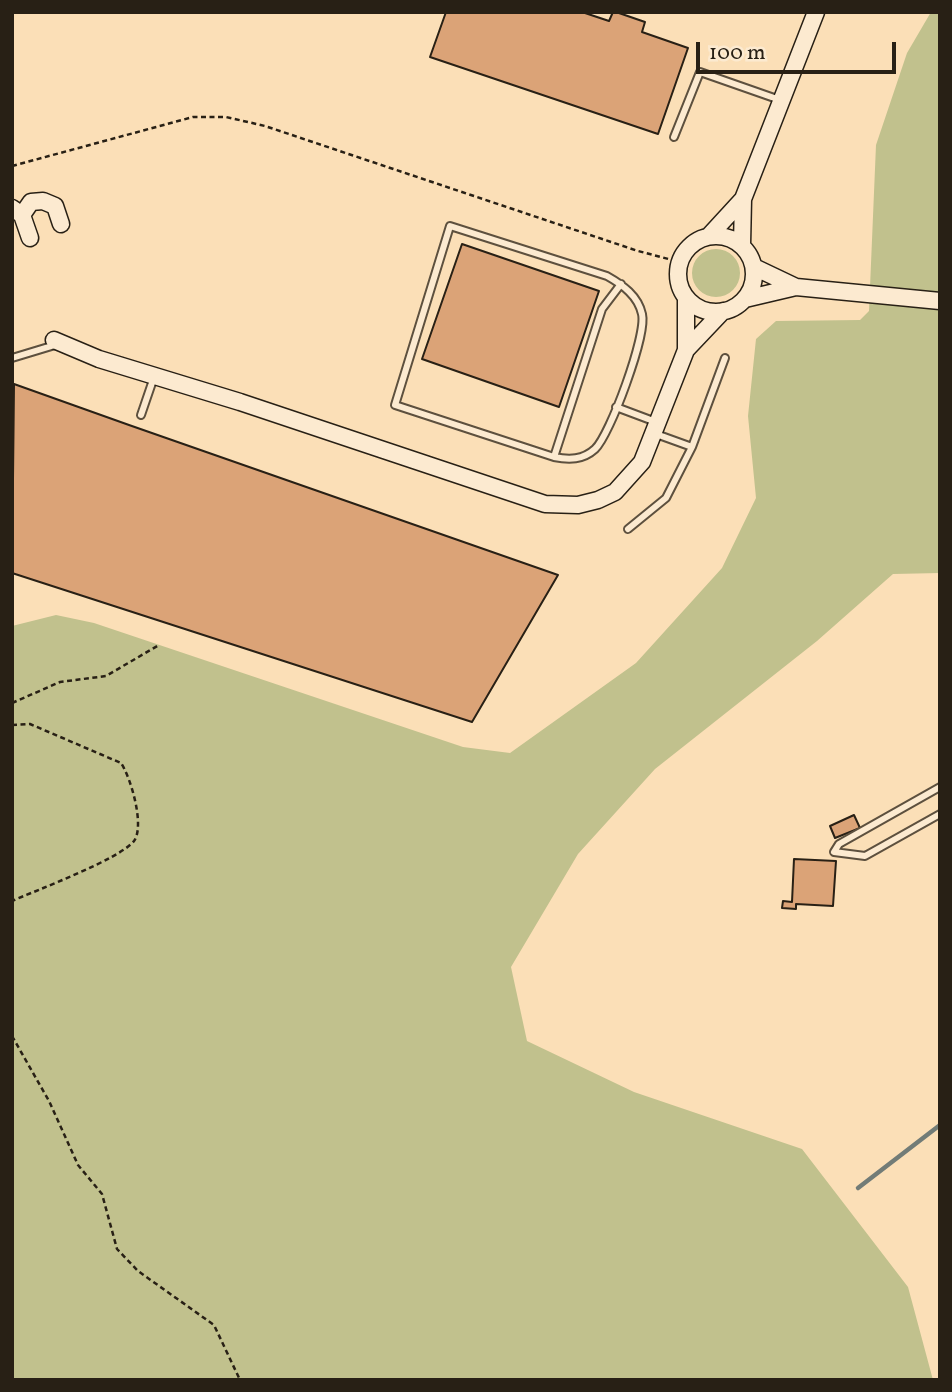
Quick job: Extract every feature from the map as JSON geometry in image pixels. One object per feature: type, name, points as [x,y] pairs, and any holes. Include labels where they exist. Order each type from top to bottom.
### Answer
[{"type":"street","points":[[741,245],[743,199],[816,12]]},
{"type":"street","points":[[57,342],[545,504],[578,505],[615,492],[642,462],[686,350],[686,298],[679,283],[680,262],[693,244],[709,236],[743,199]]},
{"type":"street","points":[[30,238],[17,211],[32,202],[43,201],[55,206],[61,224]]},
{"type":"street","points":[[709,236],[727,237],[741,245],[754,267],[753,284],[745,299]]},
{"type":"street","points":[[754,267],[796,287]]},
{"type":"street","points":[[686,350],[723,312],[745,299],[796,287],[940,300]]},
{"type":"street","points":[[686,298],[699,308],[723,312]]},
{"type":"lane","points":[[674,137],[700,72],[782,101]]},
{"type":"lane","points":[[450,226],[607,276],[621,284],[638,302],[643,330],[641,343],[601,442],[593,451],[568,460],[554,457],[395,405],[450,226]]},
{"type":"lane","points":[[554,457],[602,309],[621,284]]},
{"type":"lane","points":[[12,358],[57,342]]},
{"type":"lane","points":[[628,529],[666,498],[692,447],[725,358]]},
{"type":"lane","points":[[141,415],[155,375]]},
{"type":"lane","points":[[616,407],[692,447]]},
{"type":"lane","points":[[940,787],[839,844],[834,852],[865,856],[940,814]]},
{"type":"path","points":[[12,166],[192,117],[226,117],[265,125],[568,228],[680,262]]},
{"type":"path","points":[[12,703],[60,682],[106,676],[159,645]]},
{"type":"path","points":[[12,725],[30,724],[121,764],[129,775],[139,828],[134,842],[109,858],[12,901]]},
{"type":"path","points":[[12,1036],[49,1101],[78,1165],[103,1194],[117,1249],[138,1271],[214,1325],[240,1380]]},
{"type":"green space","points":[[931,12],[940,12],[940,573],[893,574],[817,641],[655,769],[578,854],[511,967],[527,1041],[634,1092],[802,1149],[908,1287],[933,1380],[12,1380],[12,626],[56,615],[94,623],[463,747],[510,753],[636,663],[722,568],[756,498],[748,416],[756,339],[776,321],[860,320],[869,311],[876,145],[907,53]]},
{"type":"green space","points":[[716,249],[733,256],[740,273],[733,290],[716,297],[699,290],[692,273],[699,256]]},
{"type":"building","points":[[446,12],[582,12],[609,21],[613,12],[616,12],[645,22],[642,32],[688,48],[658,134],[430,57]]},
{"type":"building","points":[[462,244],[599,291],[559,407],[422,359]]},
{"type":"building","points":[[14,384],[558,575],[472,722],[12,573]]},
{"type":"building","points":[[854,815],[860,828],[835,838],[830,826]]},
{"type":"building","points":[[794,859],[836,861],[833,906],[796,904],[796,909],[782,908],[783,901],[792,902]]},
{"type":"waterway","points":[[858,1188],[940,1125]]}]
